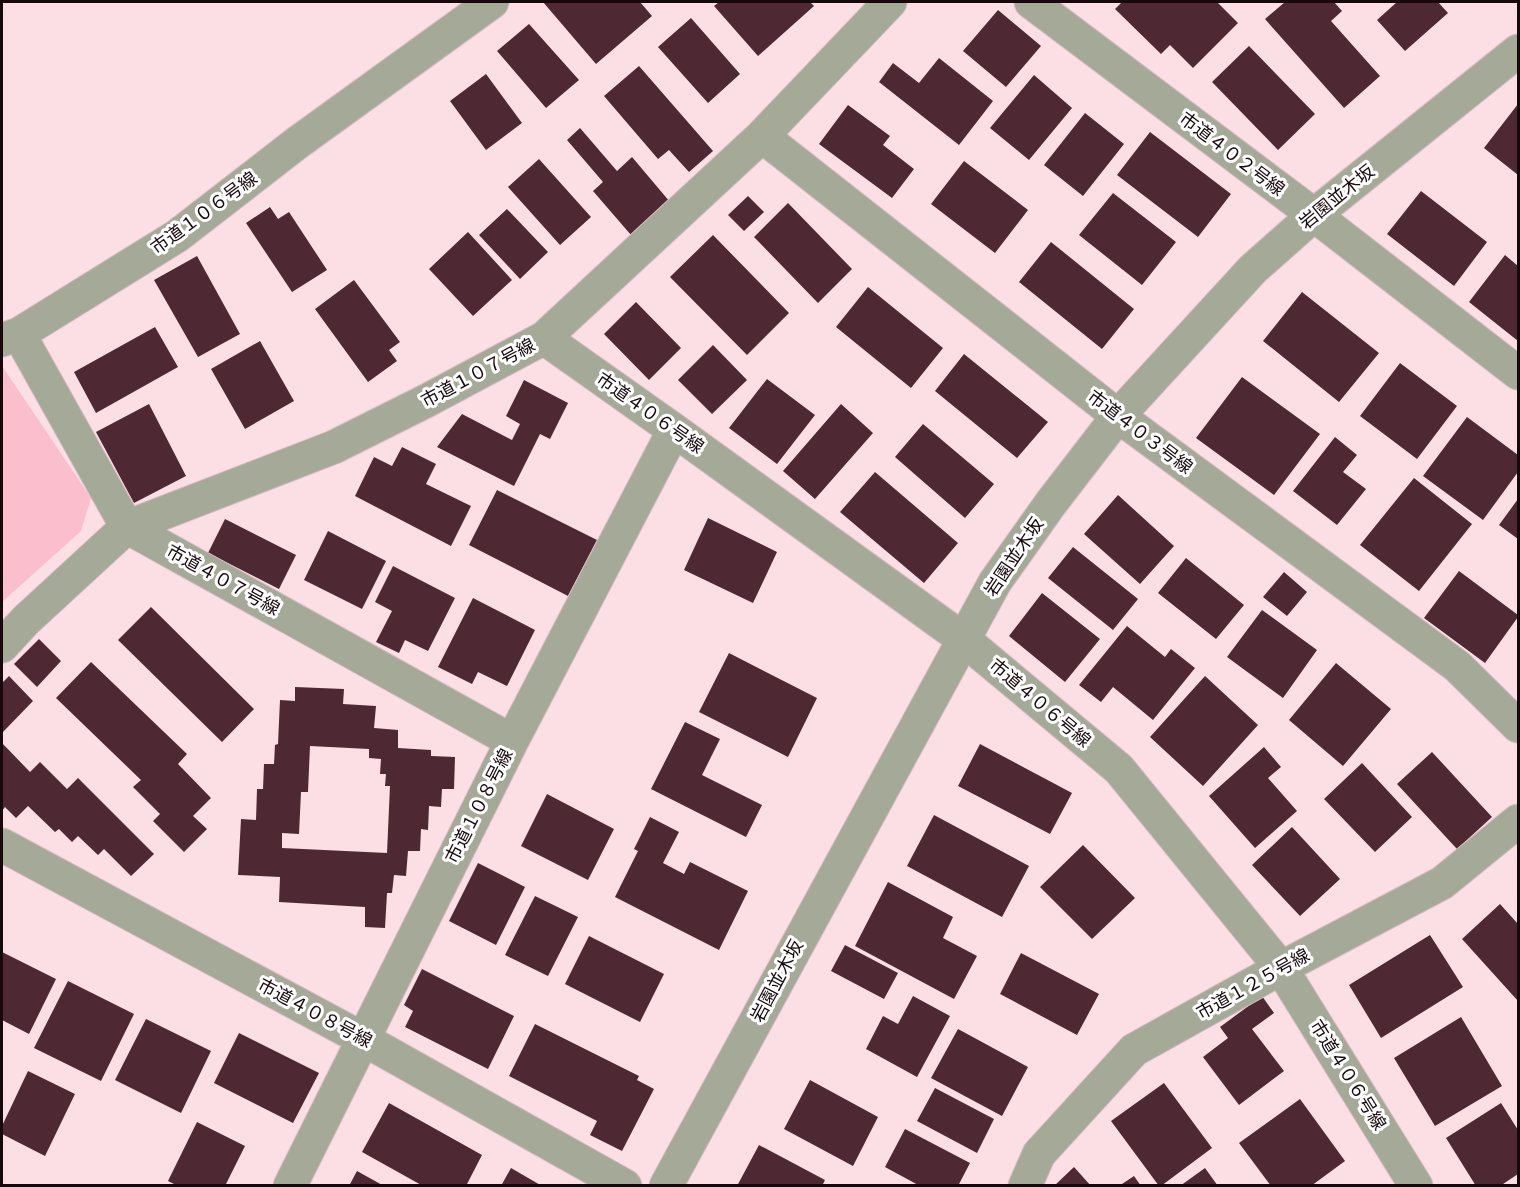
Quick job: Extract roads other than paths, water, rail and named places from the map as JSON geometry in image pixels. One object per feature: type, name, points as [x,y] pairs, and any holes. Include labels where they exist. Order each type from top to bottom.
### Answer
[{"type":"street","name":"市道１０６号線","points":[[10,337],[177,236],[297,143],[492,2]]},
{"type":"street","name":"市道１０７号線","points":[[2,646],[26,620],[128,527],[334,447],[544,338],[762,136],[890,2]]},
{"type":"street","name":"市道４０２号線","points":[[1031,2],[1518,373]]},
{"type":"street","name":"岩園並木坂","points":[[666,1185],[995,582],[1051,503],[1118,416],[1253,268],[1518,51]]},
{"type":"street","name":"市道４０３号線","points":[[762,136],[1118,416],[1457,666],[1518,726]]},
{"type":"street","points":[[10,337],[128,527]]},
{"type":"street","name":"市道４０６号線","points":[[544,338],[963,639],[1119,769],[1281,968],[1416,1185]]},
{"type":"street","name":"市道１０８号線","points":[[290,1185],[512,741],[674,430]]},
{"type":"street","name":"市道４０７号線","points":[[128,527],[512,741]]},
{"type":"street","name":"市道１２５号線","points":[[1024,1185],[1039,1154],[1134,1050],[1281,968],[1442,883],[1518,821]]},
{"type":"street","name":"市道４０８号線","points":[[2,845],[363,1039],[625,1185]]}]
